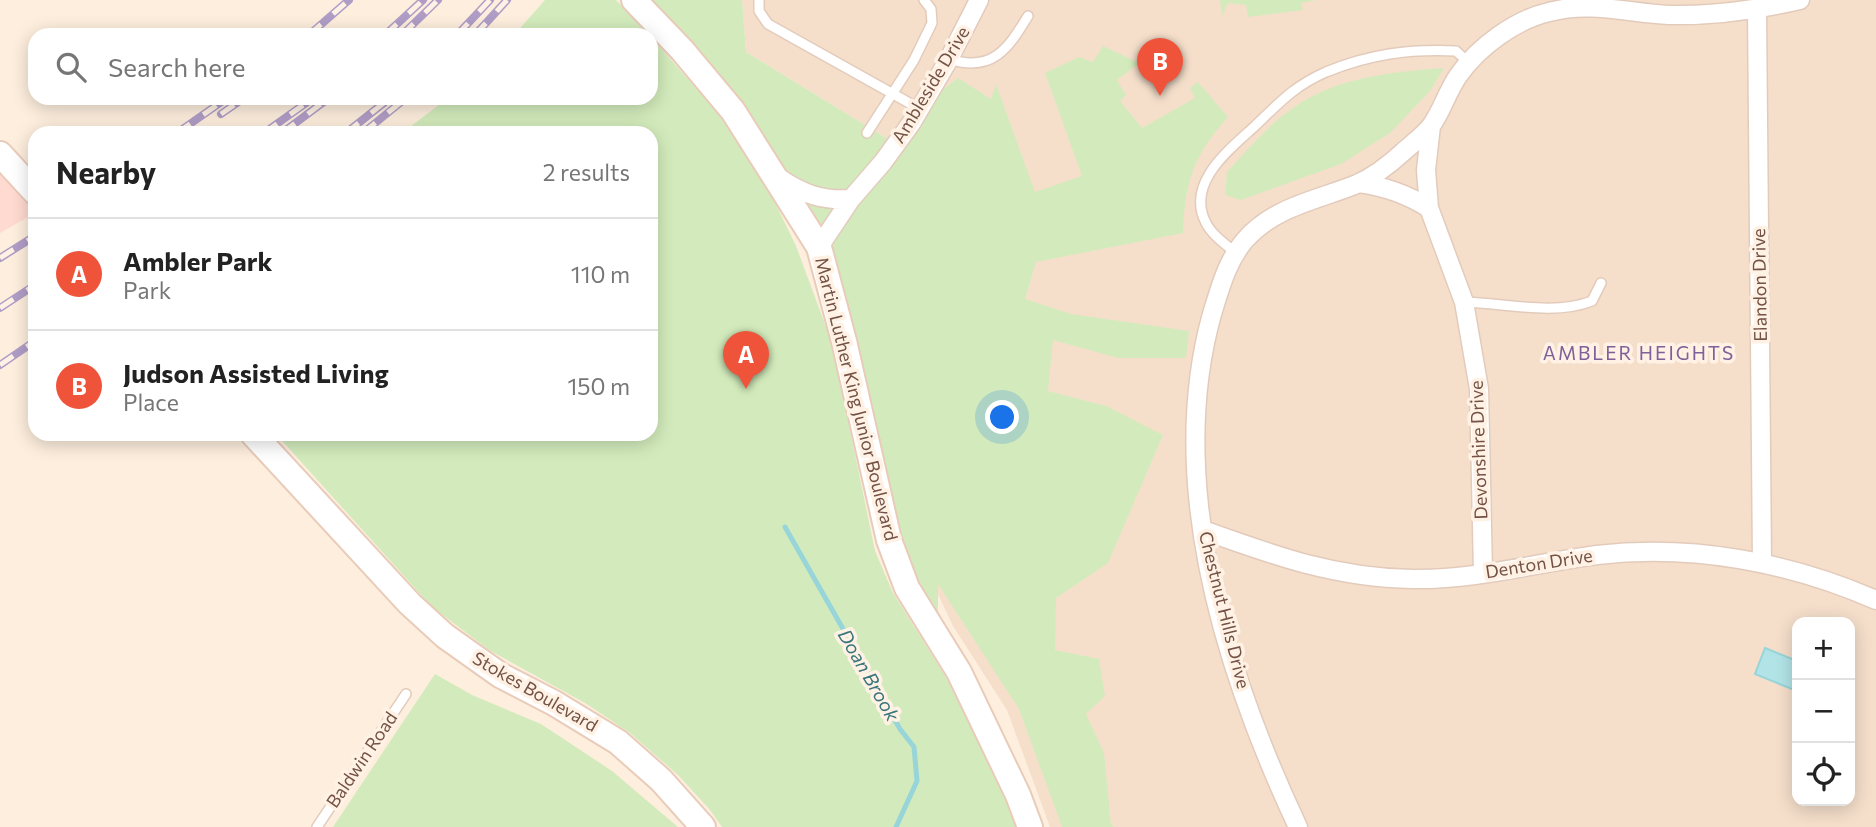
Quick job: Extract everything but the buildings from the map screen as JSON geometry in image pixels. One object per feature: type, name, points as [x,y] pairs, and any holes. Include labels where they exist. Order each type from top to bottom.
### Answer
[{"type":"main road","name":"Martin Luther King Junior Boulevard","points":[[634,0],[682,50],[733,111],[819,247],[844,341],[893,552],[907,588],[959,673],[991,737],[1030,827]]},
{"type":"main road","points":[[0,154],[28,184]]},
{"type":"main road","name":"Stokes Boulevard","points":[[259,441],[410,604],[445,636],[500,676],[554,703],[618,742],[661,780],[703,827]]},
{"type":"street","name":"Ambleside Drive","points":[[819,247],[850,199],[883,162],[920,109],[979,0]]},
{"type":"street","name":"Chestnut Hills Drive","points":[[1298,827],[1240,685],[1214,589],[1203,530],[1195,464],[1197,401],[1208,329],[1229,262],[1245,240],[1268,219],[1296,205],[1359,183],[1402,153],[1431,126],[1454,83],[1469,63],[1512,27],[1549,12],[1592,7],[1641,6],[1687,15],[1757,9],[1800,0]]},
{"type":"street","name":"Elandon Drive","points":[[1757,9],[1762,562]]},
{"type":"street","name":"Devonshire Drive","points":[[1431,126],[1426,170],[1429,208],[1464,302],[1479,389],[1483,573]]},
{"type":"street","points":[[777,177],[815,197],[850,199]]},
{"type":"street","points":[[1359,183],[1409,195],[1429,208]]},
{"type":"street","name":"Denton Drive","points":[[1203,530],[1289,561],[1377,578],[1417,579],[1483,573],[1598,555],[1688,553],[1762,562],[1842,585],[1876,600]]},
{"type":"lane","points":[[758,0],[759,11],[768,24],[920,109]]},
{"type":"lane","points":[[867,133],[894,94],[932,23],[931,9],[924,0]]},
{"type":"lane","points":[[949,59],[976,65],[989,60],[1009,44],[1028,16]]},
{"type":"lane","points":[[1236,253],[1221,241],[1206,223],[1203,190],[1212,169],[1228,148],[1294,89],[1328,71],[1403,51],[1456,51],[1469,63]]},
{"type":"lane","points":[[1464,302],[1555,309],[1576,308],[1592,301],[1601,283]]},
{"type":"lane","name":"Baldwin Road","points":[[317,827],[406,694]]},
{"type":"shaded area","points":[[742,0],[1876,0],[1876,827],[1050,827],[1007,710],[953,626],[925,567],[896,144],[746,52]]},
{"type":"shaded area","points":[[0,154],[28,184],[28,217],[0,233]]},
{"type":"green space","points":[[545,0],[616,0],[642,28],[520,28]]},
{"type":"green space","points":[[634,0],[742,0],[746,52],[896,144],[940,75],[945,88],[958,78],[991,99],[996,84],[1035,192],[1082,176],[1045,73],[1079,57],[1093,62],[1103,46],[1139,63],[1117,80],[1126,95],[1120,101],[1142,128],[1195,98],[1190,88],[1198,82],[1228,117],[1206,144],[1193,170],[1186,198],[1183,233],[1036,262],[1025,299],[1071,314],[1189,331],[1186,358],[1118,358],[1053,340],[1048,391],[1106,406],[1163,435],[1108,563],[1056,598],[1055,650],[1099,659],[1105,696],[1086,714],[1104,753],[1111,825],[1115,827],[1062,827],[1019,709],[938,584],[938,639],[907,588],[819,247],[777,177]]},
{"type":"green space","points":[[1220,0],[1316,0],[1301,3],[1303,10],[1248,17],[1246,5],[1228,3],[1222,16]]},
{"type":"green space","points":[[658,45],[722,118],[766,184],[796,246],[832,343],[875,551],[893,593],[986,741],[1016,827],[722,827],[678,775],[630,733],[585,703],[489,650],[431,606],[282,441],[658,441],[658,126],[411,126],[439,105],[658,105]]},
{"type":"green space","points":[[1444,68],[1430,91],[1390,133],[1341,164],[1241,200],[1225,195],[1227,172],[1275,122],[1310,98],[1327,89],[1365,78]]},
{"type":"green space","points":[[435,674],[472,695],[541,724],[612,771],[678,827],[333,827]]},
{"type":"water","points":[[1765,648],[1792,659],[1792,689],[1755,674]]},
{"type":"waterway","name":"Doan Brook","points":[[785,527],[900,729],[914,747],[917,781],[896,827]]},
{"type":"railway","points":[[317,28],[349,0]]},
{"type":"railway","points":[[393,28],[423,0]]},
{"type":"railway","points":[[409,28],[438,0]]},
{"type":"railway","points":[[464,28],[490,0]]},
{"type":"railway","points":[[481,28],[507,0]]},
{"type":"railway","points":[[187,126],[217,105]]},
{"type":"railway","points":[[221,114],[234,105]]},
{"type":"railway","points":[[274,126],[303,105]]},
{"type":"railway","points":[[291,126],[320,105]]},
{"type":"railway","points":[[355,126],[381,105]]},
{"type":"railway","points":[[372,126],[397,105]]},
{"type":"railway","points":[[0,258],[28,240]]},
{"type":"railway","points":[[0,308],[28,290]]},
{"type":"railway","points":[[0,365],[28,346]]},
{"type":"place","name":"Judson Assisted Living","points":[[1160,96]]},
{"type":"place","name":"Ambler Park","points":[[746,389]]},
{"type":"district","name":"AMBLER HEIGHTS","points":[[1639,353]]}]
